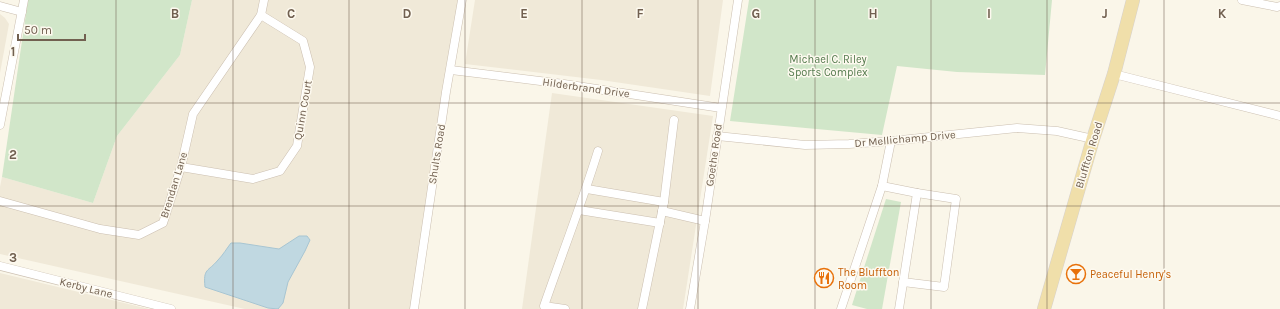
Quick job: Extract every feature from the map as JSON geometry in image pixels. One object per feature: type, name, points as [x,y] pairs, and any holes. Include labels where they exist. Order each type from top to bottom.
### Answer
[{"type":"main road","name":"Bluffton Road","points":[[1044,309],[1093,139],[1114,74],[1133,0]]},
{"type":"street","points":[[0,125],[24,0]]},
{"type":"street","name":"Brendan Lane","points":[[0,201],[100,229],[139,235],[163,224],[181,166],[193,114],[261,15],[264,0]]},
{"type":"street","name":"Shults Road","points":[[414,309],[462,0]]},
{"type":"street","name":"Goethe Road","points":[[690,309],[705,221],[738,0]]},
{"type":"street","points":[[1242,0],[1277,7],[1280,6]]},
{"type":"street","points":[[0,6],[22,12]]},
{"type":"street","name":"Quinn Court","points":[[181,166],[253,179],[280,171],[297,146],[310,68],[303,41],[261,15]]},
{"type":"street","name":"Hilderbrand Drive","points":[[451,70],[564,84],[721,108]]},
{"type":"street","points":[[1114,74],[1280,116]]},
{"type":"street","points":[[642,309],[664,202],[674,120]]},
{"type":"street","name":"Dr Mellichamp Drive","points":[[717,136],[805,144],[849,144],[1016,128],[1057,131],[1093,139]]},
{"type":"street","points":[[842,309],[882,186],[891,141]]},
{"type":"street","points":[[565,309],[544,306],[579,210],[598,151]]},
{"type":"street","points":[[882,186],[956,199],[944,287],[903,282]]},
{"type":"street","points":[[586,189],[664,202]]},
{"type":"street","points":[[899,309],[917,193]]},
{"type":"street","points":[[579,210],[660,223]]},
{"type":"street","points":[[662,211],[705,221]]},
{"type":"street","name":"Kerby Lane","points":[[0,266],[171,309]]},
{"type":"shaded area","points":[[192,0],[458,0],[410,309],[245,309],[0,254],[0,187],[2,177],[93,203],[117,136],[180,55]]},
{"type":"shaded area","points":[[475,0],[723,0],[710,96],[601,80],[465,64]]},
{"type":"shaded area","points":[[0,14],[9,24],[0,73]]},
{"type":"shaded area","points":[[552,93],[713,116],[683,309],[522,309]]},
{"type":"shaded area","points":[[0,273],[149,309],[0,309]]},
{"type":"green space","points":[[28,0],[192,0],[180,55],[117,136],[93,203],[2,177]]},
{"type":"green space","name":"Michael C. Riley Sports Complex","points":[[749,0],[1052,0],[1045,75],[957,72],[897,66],[882,135],[730,121]]},
{"type":"green space","points":[[886,199],[901,202],[882,309],[867,309],[852,305]]},
{"type":"water","points":[[299,236],[307,236],[310,240],[288,282],[283,303],[278,309],[268,308],[205,287],[205,276],[207,271],[220,258],[231,243],[279,249]]},
{"type":"place","name":"Peaceful Henry's","points":[[1076,274]]},
{"type":"place","name":"The Bluffton Room","points":[[824,278]]}]
